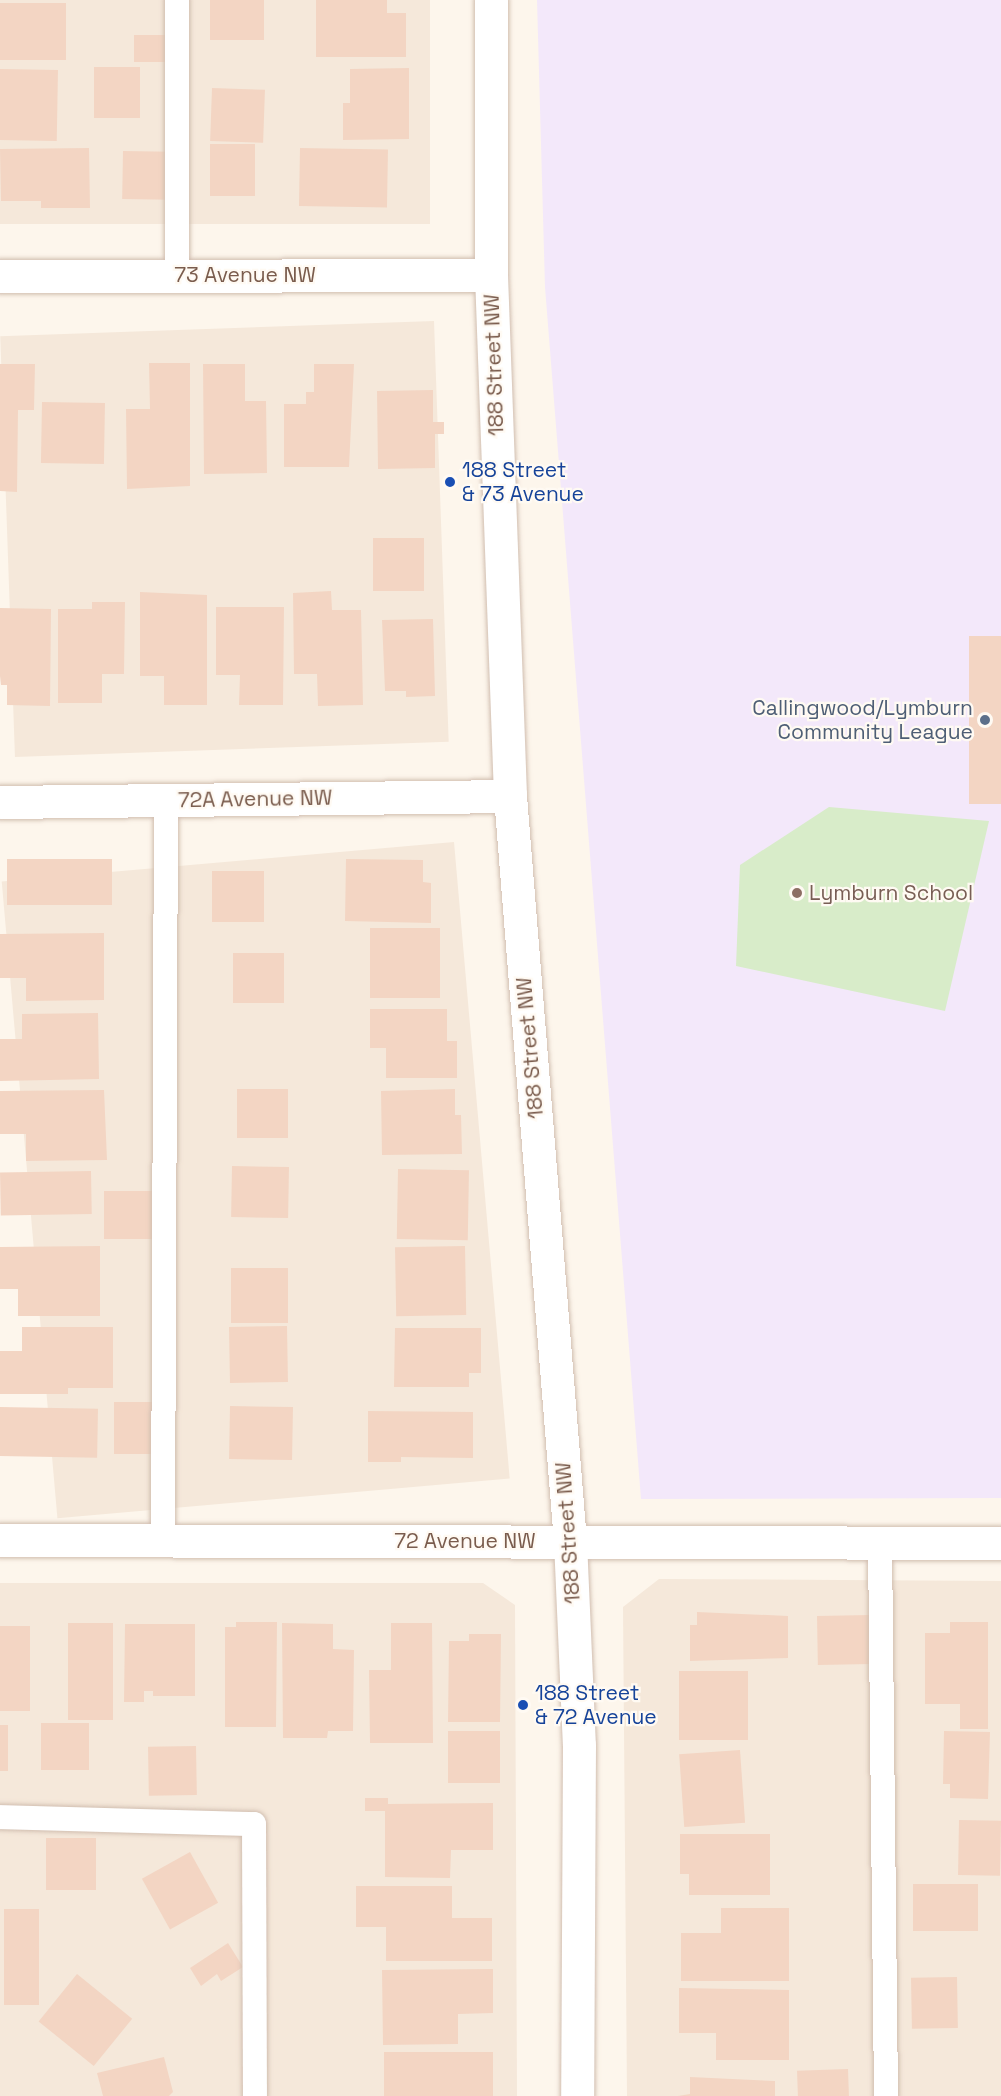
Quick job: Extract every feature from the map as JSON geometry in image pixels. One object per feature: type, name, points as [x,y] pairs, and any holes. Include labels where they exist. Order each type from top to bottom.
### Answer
[{"type":"street","name":"188 Street NW","points":[[491,0],[491,275],[510,796],[570,1541],[579,1745],[577,2096]]},
{"type":"street","name":"73 Avenue NW","points":[[0,276],[491,275]]},
{"type":"street","name":"72A Avenue NW","points":[[0,802],[510,796]]},
{"type":"street","name":"72 Avenue NW","points":[[0,1540],[1001,1543]]},
{"type":"lane","points":[[177,0],[177,276]]},
{"type":"lane","points":[[163,1540],[166,800]]},
{"type":"lane","points":[[880,1542],[886,2096]]},
{"type":"lane","points":[[0,1817],[254,1824],[255,2096]]},
{"type":"shaded area","points":[[0,0],[430,0],[430,224],[0,224]]},
{"type":"shaded area","name":"Lymburn School","points":[[537,0],[1001,0],[1001,1498],[641,1499],[545,287]]},
{"type":"shaded area","points":[[434,321],[449,742],[15,757],[0,336]]},
{"type":"shaded area","points":[[454,842],[510,1479],[57,1518],[2,882]]},
{"type":"shaded area","points":[[659,1579],[1001,1581],[1001,2096],[627,2096],[623,1607]]},
{"type":"shaded area","points":[[0,1583],[483,1583],[515,1605],[517,2096],[0,2096]]},
{"type":"green space","points":[[829,807],[989,821],[945,1011],[736,966],[740,865]]},
{"type":"building","points":[[210,0],[264,0],[264,40],[210,40]]},
{"type":"building","points":[[316,0],[387,0],[387,13],[406,13],[406,57],[316,57]]},
{"type":"building","points":[[0,3],[66,3],[66,60],[0,60]]},
{"type":"building","points":[[134,35],[169,35],[169,62],[134,62]]},
{"type":"building","points":[[94,67],[140,67],[140,118],[94,118]]},
{"type":"building","points":[[409,68],[409,139],[343,140],[343,103],[350,103],[350,69]]},
{"type":"building","points":[[0,69],[58,70],[57,141],[0,140]]},
{"type":"building","points":[[212,88],[265,90],[263,143],[210,141]]},
{"type":"building","points":[[210,144],[255,144],[255,196],[210,196]]},
{"type":"building","points":[[89,148],[90,208],[41,208],[41,201],[1,201],[0,149]]},
{"type":"building","points":[[300,148],[388,150],[387,208],[299,206]]},
{"type":"building","points":[[123,151],[171,152],[170,200],[122,199]]},
{"type":"building","points":[[149,363],[190,363],[190,486],[127,489],[126,409],[150,409]]},
{"type":"building","points":[[0,364],[35,364],[34,410],[18,410],[17,492],[0,491]]},
{"type":"building","points":[[203,364],[245,364],[245,401],[266,401],[267,473],[204,474]]},
{"type":"building","points":[[314,364],[354,364],[349,467],[284,467],[284,404],[306,404],[306,392],[314,392]]},
{"type":"building","points":[[433,390],[433,422],[444,422],[444,434],[435,434],[435,468],[378,469],[377,391]]},
{"type":"building","points":[[42,402],[105,403],[104,464],[41,463]]},
{"type":"building","points":[[373,538],[424,538],[424,591],[373,591]]},
{"type":"building","points":[[331,591],[332,610],[361,610],[363,705],[318,706],[317,674],[294,674],[293,593]]},
{"type":"building","points":[[140,592],[207,595],[207,705],[164,705],[164,676],[140,676]]},
{"type":"building","points":[[92,602],[125,602],[124,674],[102,674],[102,703],[58,703],[58,609],[92,609]]},
{"type":"building","points":[[216,607],[284,607],[283,705],[239,705],[240,675],[216,675]]},
{"type":"building","points":[[0,608],[51,609],[50,706],[7,705],[7,685],[1,685],[0,676]]},
{"type":"building","points":[[433,619],[435,696],[406,697],[406,691],[385,691],[382,620]]},
{"type":"building","name":"Callingwood/Lymburn Community League","points":[[969,636],[1001,636],[1001,804],[969,804]]},
{"type":"building","points":[[7,859],[112,859],[112,905],[7,905]]},
{"type":"building","points":[[346,859],[423,860],[423,882],[431,883],[431,923],[345,921]]},
{"type":"building","points":[[212,871],[264,871],[264,922],[212,922]]},
{"type":"building","points":[[370,928],[440,928],[440,998],[370,998]]},
{"type":"building","points":[[104,933],[104,1000],[26,1001],[26,978],[0,978],[0,934]]},
{"type":"building","points":[[233,953],[284,953],[284,1003],[233,1003]]},
{"type":"building","points":[[370,1009],[447,1009],[447,1041],[457,1041],[457,1078],[386,1078],[386,1048],[370,1048]]},
{"type":"building","points":[[98,1013],[99,1079],[0,1081],[0,1039],[22,1039],[22,1014]]},
{"type":"building","points":[[237,1089],[288,1089],[288,1138],[237,1138]]},
{"type":"building","points":[[455,1089],[455,1115],[461,1115],[462,1154],[382,1155],[381,1091]]},
{"type":"building","points":[[104,1090],[107,1160],[26,1161],[26,1134],[0,1134],[0,1091]]},
{"type":"building","points":[[232,1166],[289,1167],[288,1218],[231,1217]]},
{"type":"building","points":[[398,1169],[469,1170],[468,1240],[397,1239]]},
{"type":"building","points":[[91,1171],[92,1214],[1,1216],[0,1173]]},
{"type":"building","points":[[104,1191],[152,1191],[152,1239],[104,1239]]},
{"type":"building","points":[[100,1246],[100,1316],[18,1316],[18,1289],[0,1289],[0,1247]]},
{"type":"building","points":[[465,1246],[466,1315],[396,1316],[395,1247]]},
{"type":"building","points":[[231,1268],[288,1268],[288,1323],[231,1323]]},
{"type":"building","points":[[287,1326],[288,1382],[230,1383],[229,1327]]},
{"type":"building","points":[[22,1327],[113,1327],[113,1388],[68,1388],[68,1394],[0,1394],[0,1351],[22,1351]]},
{"type":"building","points":[[395,1328],[481,1328],[481,1373],[469,1373],[469,1387],[394,1387]]},
{"type":"building","points":[[114,1402],[163,1402],[163,1454],[114,1454]]},
{"type":"building","points":[[230,1406],[293,1407],[292,1460],[229,1459]]},
{"type":"building","points":[[0,1407],[98,1409],[97,1458],[0,1456]]},
{"type":"building","points":[[368,1411],[473,1412],[473,1458],[401,1457],[401,1462],[368,1462]]},
{"type":"building","points":[[697,1612],[788,1616],[788,1658],[690,1661],[690,1625],[697,1625]]},
{"type":"building","points":[[870,1615],[871,1664],[818,1665],[817,1616]]},
{"type":"building","points":[[236,1622],[277,1622],[276,1727],[225,1727],[225,1627],[236,1627]]},
{"type":"building","points":[[950,1622],[988,1622],[988,1729],[960,1729],[960,1704],[925,1704],[925,1633],[950,1633]]},
{"type":"building","points":[[68,1623],[113,1623],[113,1720],[68,1720]]},
{"type":"building","points":[[282,1623],[333,1624],[333,1649],[354,1650],[353,1731],[328,1731],[327,1738],[283,1738]]},
{"type":"building","points":[[391,1623],[432,1623],[433,1743],[370,1743],[369,1670],[391,1670]]},
{"type":"building","points":[[125,1624],[195,1624],[195,1696],[153,1696],[153,1691],[144,1691],[144,1702],[124,1702]]},
{"type":"building","points":[[0,1626],[30,1626],[30,1711],[0,1711]]},
{"type":"building","points":[[469,1634],[501,1634],[500,1722],[448,1722],[449,1641],[469,1641]]},
{"type":"building","points":[[679,1671],[748,1671],[748,1740],[679,1740]]},
{"type":"building","points":[[41,1723],[89,1723],[89,1770],[41,1770]]},
{"type":"building","points":[[0,1725],[8,1725],[8,1771],[0,1771]]},
{"type":"building","points":[[448,1731],[500,1731],[500,1783],[448,1783]]},
{"type":"building","points":[[944,1731],[990,1732],[988,1799],[950,1798],[950,1784],[943,1784]]},
{"type":"building","points":[[196,1746],[197,1795],[149,1796],[148,1747]]},
{"type":"building","points":[[740,1750],[745,1823],[684,1827],[679,1754]]},
{"type":"building","points":[[365,1798],[388,1798],[388,1804],[493,1803],[493,1850],[451,1850],[450,1878],[385,1877],[385,1811],[365,1811]]},
{"type":"building","points":[[959,1820],[1001,1821],[1000,1876],[958,1875]]},
{"type":"building","points":[[680,1834],[770,1834],[770,1895],[689,1895],[689,1874],[680,1874]]},
{"type":"building","points":[[46,1838],[96,1838],[96,1890],[46,1890]]},
{"type":"building","points":[[190,1852],[218,1903],[170,1929],[142,1879]]},
{"type":"building","points":[[913,1884],[978,1884],[978,1931],[913,1931]]},
{"type":"building","points":[[356,1886],[452,1886],[452,1918],[492,1918],[492,1961],[386,1961],[386,1927],[356,1927]]},
{"type":"building","points":[[721,1908],[789,1908],[789,1981],[681,1981],[681,1933],[721,1933]]},
{"type":"building","points":[[4,1909],[39,1909],[39,2005],[4,2005]]},
{"type":"building","points":[[228,1943],[243,1967],[221,1981],[217,1974],[201,1986],[190,1968]]},
{"type":"building","points":[[493,1969],[493,2013],[458,2014],[458,2044],[383,2045],[382,1970]]},
{"type":"building","points":[[77,1974],[132,2019],[94,2066],[39,2021]]},
{"type":"building","points":[[957,1977],[958,2028],[912,2029],[911,1978]]},
{"type":"building","points":[[679,1988],[789,1990],[789,2060],[716,2060],[716,2033],[679,2033]]},
{"type":"building","points":[[384,2052],[493,2052],[493,2096],[384,2096]]},
{"type":"building","points":[[164,2057],[173,2092],[169,2096],[103,2096],[97,2073]]},
{"type":"building","points":[[848,2069],[849,2096],[798,2096],[797,2071]]},
{"type":"building","points":[[690,2077],[775,2081],[775,2096],[678,2096],[690,2094]]},
{"type":"place","name":"188 Street & 73 Avenue","points":[[450,482]]},
{"type":"place","name":"Callingwood/Lymburn Community League","points":[[985,720]]},
{"type":"place","name":"Lymburn School","points":[[797,893]]},
{"type":"place","name":"188 Street & 72 Avenue","points":[[523,1705]]}]
